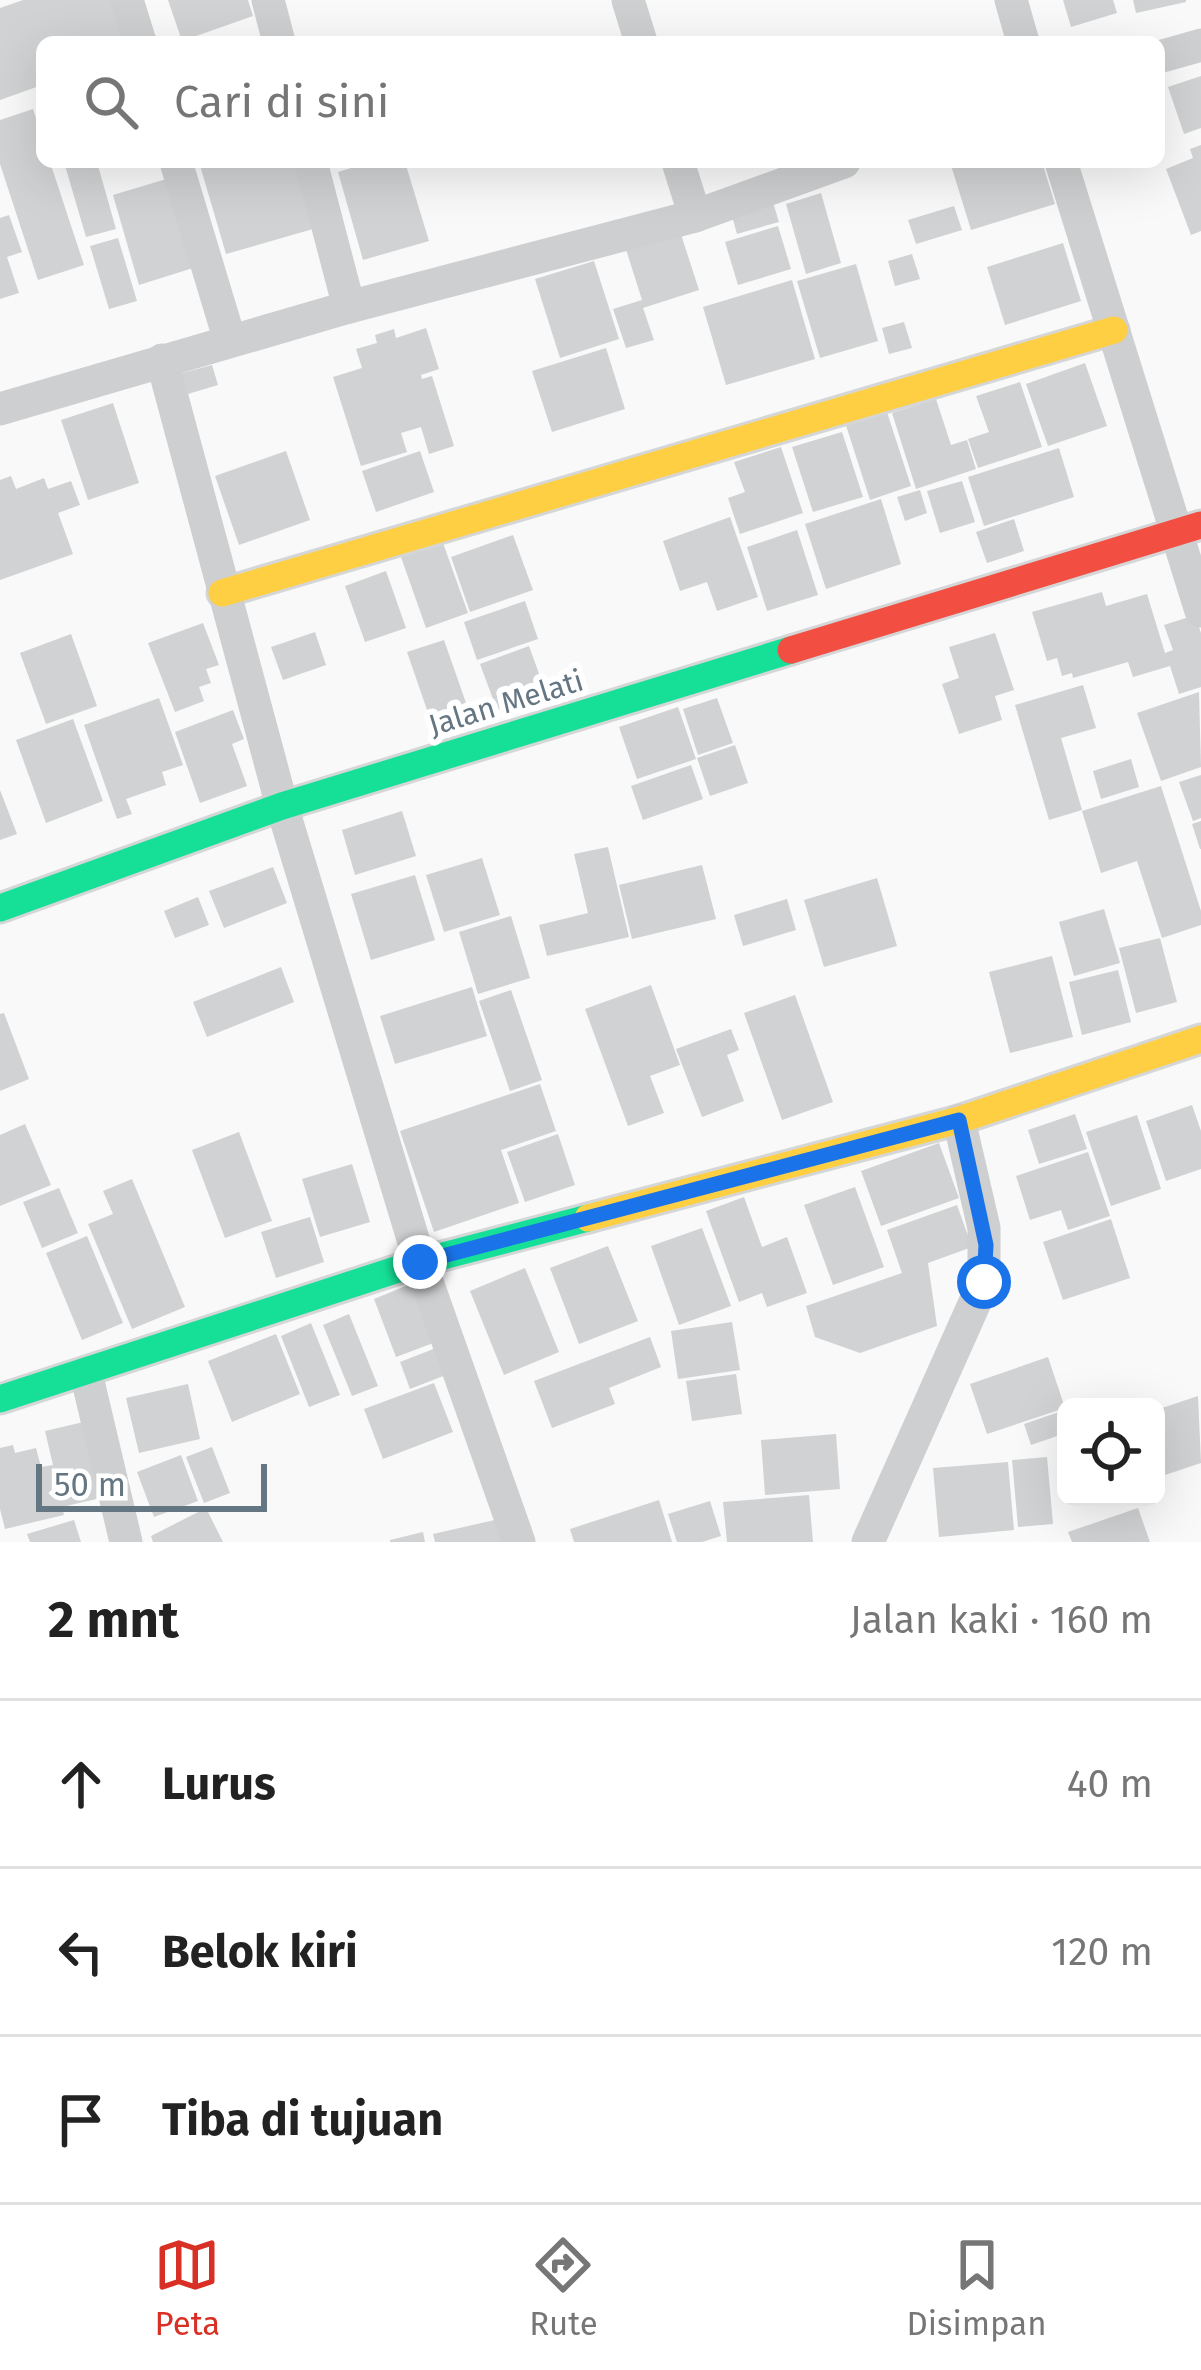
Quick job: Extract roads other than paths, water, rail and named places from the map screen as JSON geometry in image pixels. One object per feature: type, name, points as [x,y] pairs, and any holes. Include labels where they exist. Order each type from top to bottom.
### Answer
[{"type":"street","points":[[127,0],[138,36]]},
{"type":"street","points":[[268,0],[277,36]]},
{"type":"street","points":[[628,0],[639,36]]},
{"type":"street","points":[[1011,0],[1022,36]]},
{"type":"street","points":[[1165,55],[1201,46]]},
{"type":"street","points":[[178,168],[230,341]]},
{"type":"street","points":[[313,168],[349,307]]},
{"type":"street","points":[[680,168],[695,216]]},
{"type":"street","points":[[0,409],[349,307],[695,216],[827,168]]},
{"type":"street","points":[[1063,168],[1114,330],[1188,529],[1201,611]]},
{"type":"street","points":[[222,593],[1114,330]]},
{"type":"street","points":[[162,360],[282,806],[420,1262],[519,1542]]},
{"type":"street","name":"Jalan Melati","points":[[0,908],[282,806],[1188,529]]},
{"type":"street","points":[[0,1399],[420,1262],[959,1120],[1201,1039]]},
{"type":"street","points":[[868,1542],[984,1282],[986,1245],[959,1120]]},
{"type":"street","points":[[86,1373],[126,1542]]}]
